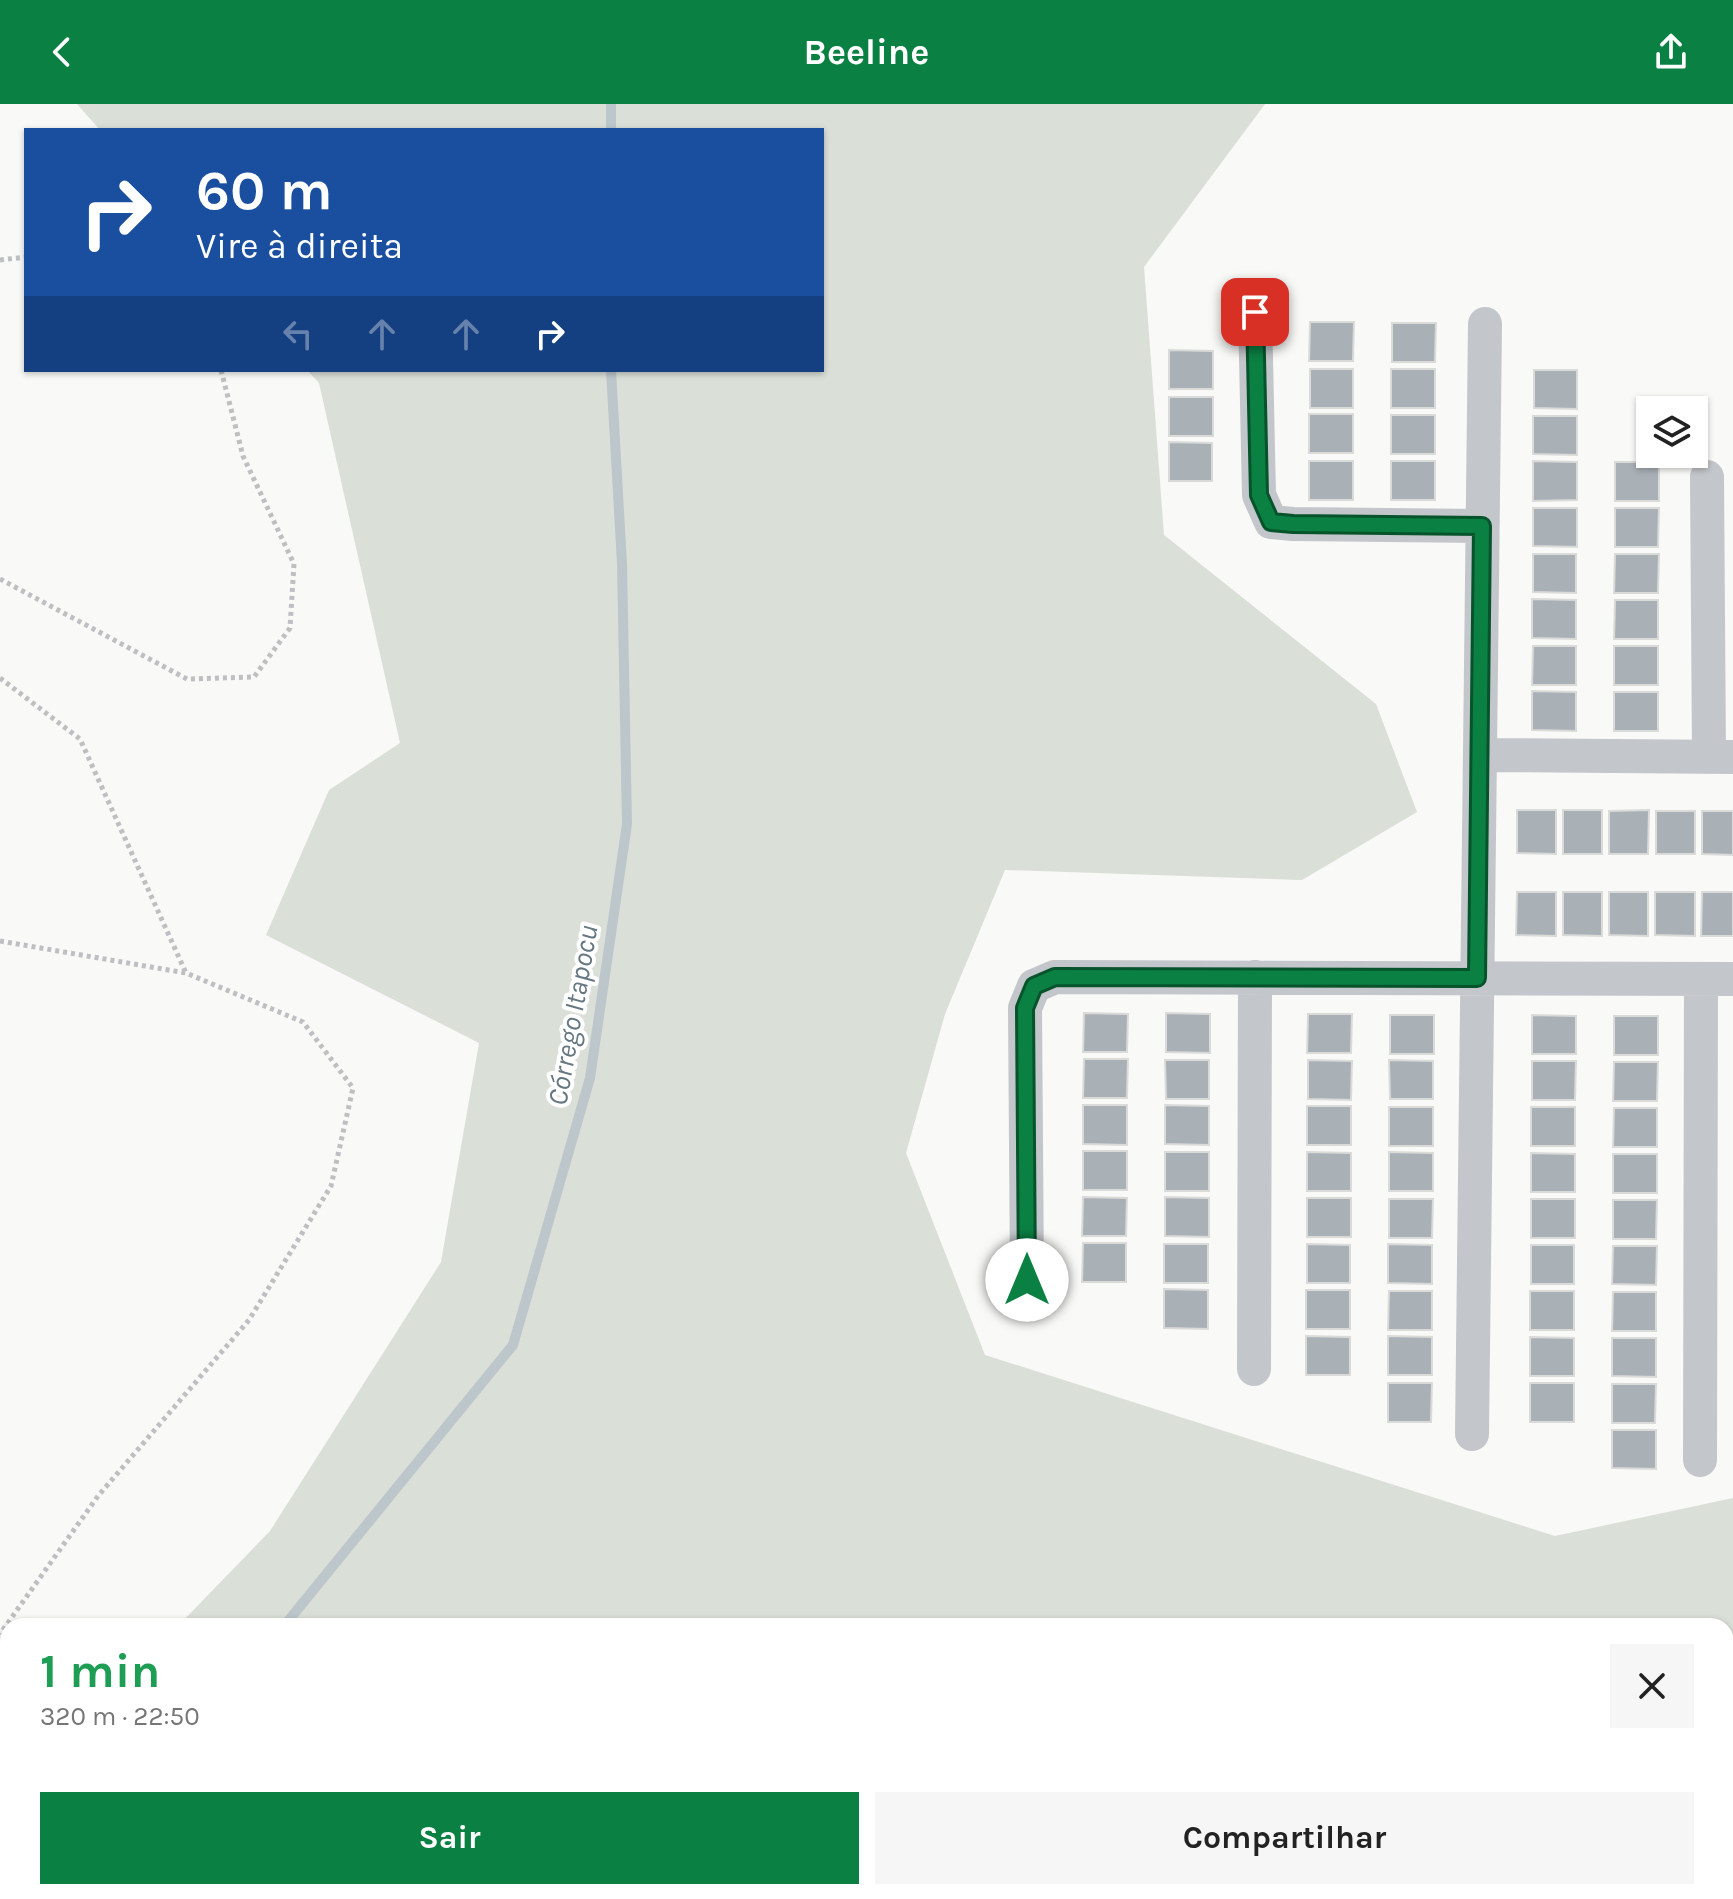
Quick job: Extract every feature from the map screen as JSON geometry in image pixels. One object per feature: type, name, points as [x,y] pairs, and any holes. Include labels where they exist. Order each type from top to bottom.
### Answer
[{"type":"street","points":[[1255,312],[1259,495],[1271,522],[1482,526]]},
{"type":"street","points":[[1472,1434],[1485,324]]},
{"type":"street","points":[[1480,755],[1721,757],[1707,477]]},
{"type":"street","points":[[1027,1280],[1025,1008],[1034,986],[1055,977],[1717,979],[1700,1460]]},
{"type":"street","points":[[1254,1369],[1255,977]]},
{"type":"path","points":[[0,260],[24,257]]},
{"type":"path","points":[[0,579],[187,679],[254,677],[290,628],[294,564],[243,456],[222,372]]},
{"type":"path","points":[[0,678],[80,739],[186,973]]},
{"type":"path","points":[[0,941],[186,973],[303,1022],[353,1088],[331,1186],[249,1320],[98,1496],[11,1618]]},
{"type":"shaded area","points":[[77,104],[1265,104],[1144,267],[1164,535],[1376,704],[1417,812],[1302,880],[1005,870],[945,1014],[906,1153],[985,1355],[1555,1536],[1733,1498],[1733,1618],[186,1618],[270,1531],[441,1262],[479,1043],[266,935],[329,790],[400,743],[319,383],[309,372],[824,372],[824,128],[98,128]]},
{"type":"building","points":[[1310,322],[1354,322],[1353,361],[1309,361]]},
{"type":"building","points":[[1392,323],[1436,323],[1435,362],[1392,362]]},
{"type":"building","points":[[1169,350],[1213,351],[1213,389],[1169,389]]},
{"type":"building","points":[[1310,369],[1353,369],[1353,408],[1310,408]]},
{"type":"building","points":[[1391,369],[1435,369],[1435,408],[1391,408]]},
{"type":"building","points":[[1534,370],[1577,370],[1577,409],[1534,408]]},
{"type":"building","points":[[1169,397],[1213,397],[1213,436],[1169,436]]},
{"type":"building","points":[[1309,414],[1353,414],[1353,453],[1309,453]]},
{"type":"building","points":[[1391,415],[1435,415],[1435,454],[1391,454]]},
{"type":"building","points":[[1533,416],[1577,416],[1577,455],[1533,454]]},
{"type":"building","points":[[1169,442],[1212,443],[1212,481],[1169,481]]},
{"type":"building","points":[[1309,461],[1353,461],[1353,500],[1309,500]]},
{"type":"building","points":[[1391,461],[1435,461],[1435,500],[1391,500]]},
{"type":"building","points":[[1533,461],[1577,462],[1577,500],[1533,501]]},
{"type":"building","points":[[1615,462],[1636,462],[1636,468],[1659,468],[1659,501],[1615,501]]},
{"type":"building","points":[[1533,508],[1577,508],[1577,547],[1533,546]]},
{"type":"building","points":[[1615,508],[1659,508],[1658,547],[1615,547]]},
{"type":"building","points":[[1533,554],[1576,554],[1576,593],[1533,592]]},
{"type":"building","points":[[1615,554],[1659,554],[1658,593],[1614,593]]},
{"type":"building","points":[[1532,599],[1576,600],[1576,639],[1532,638]]},
{"type":"building","points":[[1615,600],[1658,600],[1658,639],[1614,639]]},
{"type":"building","points":[[1533,646],[1576,646],[1576,685],[1532,685]]},
{"type":"building","points":[[1614,646],[1658,646],[1658,685],[1614,685]]},
{"type":"building","points":[[1532,691],[1576,692],[1576,731],[1532,730]]},
{"type":"building","points":[[1614,692],[1658,692],[1658,731],[1614,731]]},
{"type":"building","points":[[1517,810],[1556,810],[1556,854],[1517,853]]},
{"type":"building","points":[[1563,810],[1602,810],[1602,854],[1563,854]]},
{"type":"building","points":[[1649,810],[1648,854],[1609,854],[1609,811]]},
{"type":"building","points":[[1656,811],[1695,811],[1695,854],[1656,854]]},
{"type":"building","points":[[1702,811],[1733,811],[1733,855],[1702,854]]},
{"type":"building","points":[[1517,892],[1556,892],[1556,936],[1516,935]]},
{"type":"building","points":[[1563,892],[1602,892],[1602,936],[1563,935]]},
{"type":"building","points":[[1609,892],[1648,892],[1648,936],[1609,935]]},
{"type":"building","points":[[1655,892],[1695,892],[1695,936],[1655,935]]},
{"type":"building","points":[[1702,892],[1733,892],[1733,936],[1701,936]]},
{"type":"building","points":[[1084,1013],[1128,1014],[1127,1052],[1083,1052]]},
{"type":"building","points":[[1166,1013],[1210,1014],[1210,1053],[1166,1052]]},
{"type":"building","points":[[1308,1014],[1352,1014],[1351,1053],[1307,1053]]},
{"type":"building","points":[[1390,1015],[1434,1015],[1434,1054],[1390,1054]]},
{"type":"building","points":[[1532,1015],[1576,1016],[1576,1054],[1532,1054]]},
{"type":"building","points":[[1614,1016],[1658,1016],[1658,1055],[1614,1055]]},
{"type":"building","points":[[1084,1059],[1128,1059],[1127,1098],[1083,1098]]},
{"type":"building","points":[[1165,1060],[1209,1060],[1209,1099],[1166,1099]]},
{"type":"building","points":[[1308,1060],[1352,1061],[1351,1100],[1308,1099]]},
{"type":"building","points":[[1389,1060],[1433,1061],[1433,1099],[1390,1099]]},
{"type":"building","points":[[1532,1061],[1576,1061],[1575,1100],[1532,1100]]},
{"type":"building","points":[[1614,1062],[1658,1062],[1657,1101],[1613,1101]]},
{"type":"building","points":[[1083,1105],[1127,1105],[1127,1145],[1083,1144]]},
{"type":"building","points":[[1165,1105],[1209,1106],[1209,1145],[1165,1144]]},
{"type":"building","points":[[1307,1106],[1351,1106],[1351,1145],[1307,1145]]},
{"type":"building","points":[[1389,1107],[1433,1107],[1433,1146],[1389,1146]]},
{"type":"building","points":[[1531,1107],[1575,1107],[1575,1146],[1531,1146]]},
{"type":"building","points":[[1614,1108],[1657,1108],[1657,1147],[1613,1147]]},
{"type":"building","points":[[1083,1151],[1127,1151],[1127,1190],[1083,1190]]},
{"type":"building","points":[[1165,1152],[1209,1152],[1209,1191],[1165,1191]]},
{"type":"building","points":[[1307,1152],[1351,1153],[1351,1191],[1307,1191]]},
{"type":"building","points":[[1389,1152],[1433,1153],[1433,1191],[1389,1191]]},
{"type":"building","points":[[1531,1153],[1575,1154],[1575,1192],[1531,1192]]},
{"type":"building","points":[[1613,1154],[1657,1154],[1657,1193],[1613,1193]]},
{"type":"building","points":[[1083,1197],[1127,1198],[1126,1236],[1082,1236]]},
{"type":"building","points":[[1165,1197],[1209,1198],[1209,1237],[1165,1236]]},
{"type":"building","points":[[1307,1198],[1351,1198],[1351,1237],[1307,1237]]},
{"type":"building","points":[[1389,1199],[1433,1199],[1432,1238],[1389,1238]]},
{"type":"building","points":[[1531,1199],[1575,1199],[1575,1238],[1531,1238]]},
{"type":"building","points":[[1613,1200],[1657,1200],[1656,1239],[1613,1239]]},
{"type":"building","points":[[1083,1243],[1126,1243],[1126,1282],[1082,1282]]},
{"type":"building","points":[[1164,1244],[1208,1244],[1208,1283],[1164,1283]]},
{"type":"building","points":[[1307,1244],[1350,1245],[1350,1283],[1307,1283]]},
{"type":"building","points":[[1388,1244],[1432,1245],[1432,1284],[1388,1283]]},
{"type":"building","points":[[1531,1245],[1574,1245],[1574,1284],[1531,1284]]},
{"type":"building","points":[[1613,1246],[1657,1246],[1656,1285],[1612,1284]]},
{"type":"building","points":[[1164,1289],[1208,1290],[1208,1329],[1164,1328]]},
{"type":"building","points":[[1306,1290],[1350,1290],[1350,1329],[1306,1329]]},
{"type":"building","points":[[1389,1291],[1432,1291],[1432,1330],[1388,1330]]},
{"type":"building","points":[[1530,1291],[1574,1291],[1574,1330],[1530,1330]]},
{"type":"building","points":[[1613,1292],[1656,1292],[1656,1331],[1612,1331]]},
{"type":"building","points":[[1306,1336],[1350,1337],[1350,1375],[1306,1375]]},
{"type":"building","points":[[1388,1336],[1432,1337],[1432,1375],[1388,1375]]},
{"type":"building","points":[[1530,1337],[1574,1338],[1574,1376],[1530,1376]]},
{"type":"building","points":[[1612,1338],[1656,1338],[1656,1377],[1612,1376]]},
{"type":"building","points":[[1388,1383],[1432,1383],[1431,1422],[1388,1422]]},
{"type":"building","points":[[1530,1383],[1574,1383],[1574,1422],[1530,1422]]},
{"type":"building","points":[[1612,1384],[1656,1384],[1655,1423],[1612,1423]]},
{"type":"building","points":[[1612,1430],[1656,1430],[1656,1469],[1612,1468]]},
{"type":"waterway","name":"Córrego Itapocu","points":[[611,104],[611,128]]},
{"type":"waterway","name":"Córrego Itapocu","points":[[291,1618],[513,1345],[590,1078],[627,824],[622,564],[611,372]]},
{"type":"route","points":[[1027,1280],[1025,1008],[1034,986],[1055,977],[1477,978],[1482,526],[1271,522],[1259,495],[1255,312]]}]
